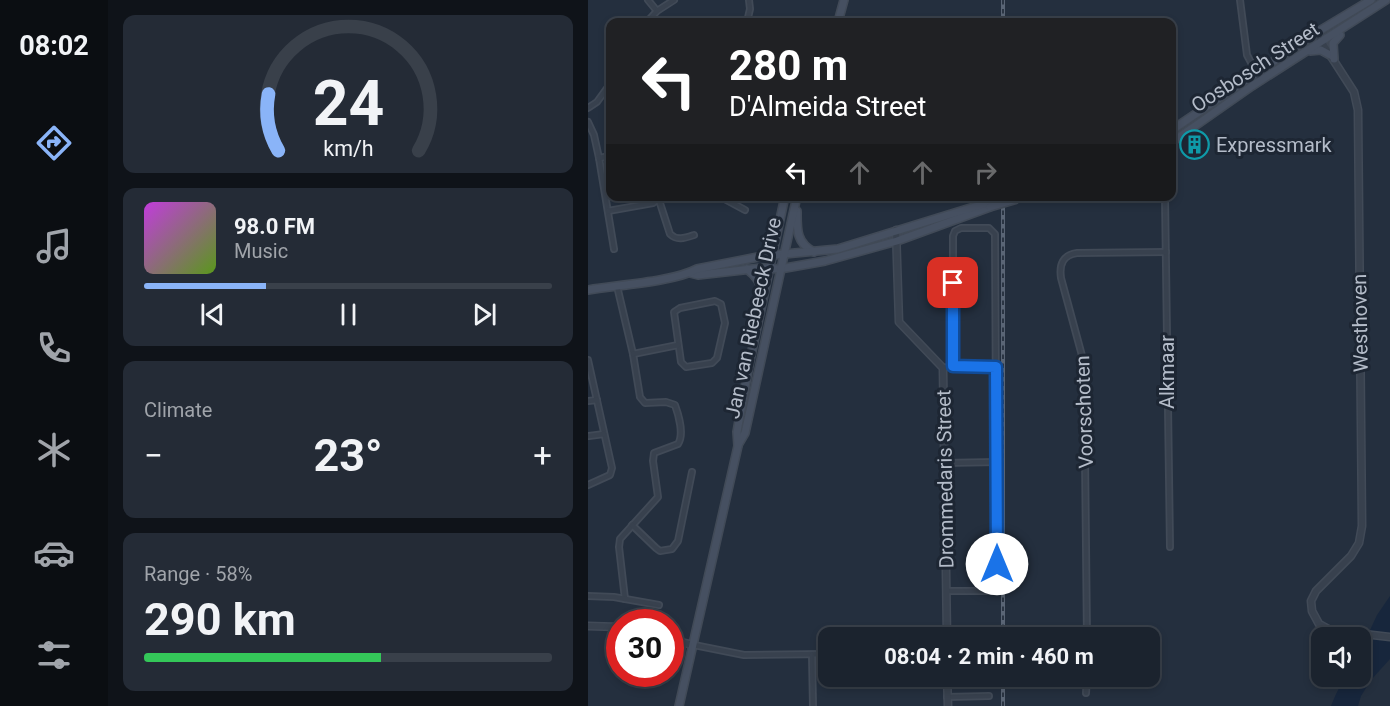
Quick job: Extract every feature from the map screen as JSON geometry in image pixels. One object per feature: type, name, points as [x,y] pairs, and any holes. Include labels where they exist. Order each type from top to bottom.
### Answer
[{"type":"main road","points":[[839,18],[844,0]]},
{"type":"main road","name":"Oosbosch Street","points":[[1176,127],[1316,33],[1371,0]]},
{"type":"main road","name":"Oosbosch Street","points":[[1176,138],[1386,0]]},
{"type":"main road","points":[[1303,53],[1317,50],[1333,57],[1332,47],[1336,39],[1364,19],[1372,9]]},
{"type":"main road","name":"Jan van Riebeeck Drive","points":[[738,446],[737,432],[749,364],[784,201]]},
{"type":"main road","name":"Jan van Riebeeck Drive","points":[[679,706],[738,446],[745,433],[797,201]]},
{"type":"main road","points":[[798,201],[798,235],[802,244],[816,253]]},
{"type":"main road","points":[[588,290],[690,273],[780,269],[836,259],[897,240],[996,201]]},
{"type":"main road","points":[[690,273],[726,262],[784,253],[816,253],[838,249],[896,230],[1005,201]]},
{"type":"main road","points":[[747,269],[760,282],[764,296]]},
{"type":"street","points":[[648,0],[657,11]]},
{"type":"street","points":[[651,18],[674,0]]},
{"type":"street","points":[[748,18],[749,0]]},
{"type":"street","points":[[1240,0],[1247,55],[1261,81]]},
{"type":"street","name":"Westhoven","points":[[1316,33],[1354,92],[1358,110],[1362,526],[1359,543],[1351,556],[1316,591],[1311,607],[1316,620],[1323,627],[1335,631],[1390,637]]},
{"type":"street","points":[[588,108],[597,102],[606,90]]},
{"type":"street","points":[[588,122],[594,135],[606,199]]},
{"type":"street","points":[[599,158],[606,157]]},
{"type":"street","points":[[606,201],[614,249]]},
{"type":"street","points":[[608,211],[646,205],[654,201]]},
{"type":"street","points":[[661,201],[670,234],[681,239],[694,235]]},
{"type":"street","points":[[728,201],[745,210]]},
{"type":"street","name":"Alkmaar","points":[[1165,201],[1170,547]]},
{"type":"street","points":[[946,591],[991,591],[996,588],[997,584],[995,234],[992,229],[961,228],[955,231],[953,236],[953,366]]},
{"type":"street","name":"Drommedaris Street","points":[[896,230],[899,322],[943,368],[947,627]]},
{"type":"street","name":"Voorschoten","points":[[1087,627],[1084,363],[1061,278],[1060,265],[1066,256],[1077,253],[1166,252]]},
{"type":"street","points":[[617,285],[642,401],[650,404],[666,402],[675,405],[681,439],[674,446],[654,453],[658,497],[656,502],[623,535],[619,543],[625,599]]},
{"type":"street","points":[[715,301],[721,304],[724,323],[715,361],[686,367],[681,362],[678,345],[673,315],[676,310],[715,301]]},
{"type":"street","points":[[633,354],[678,345]]},
{"type":"street","points":[[588,363],[612,472],[606,478],[588,485]]},
{"type":"street","points":[[943,368],[953,366],[996,367]]},
{"type":"street","points":[[588,401],[597,400]]},
{"type":"street","points":[[589,436],[604,434]]},
{"type":"street","points":[[944,463],[997,462]]},
{"type":"street","points":[[632,525],[660,551],[672,549],[675,546],[692,472]]},
{"type":"street","points":[[588,596],[659,605]]},
{"type":"street","points":[[588,626],[606,627]]},
{"type":"street","points":[[684,643],[744,655],[818,654]]},
{"type":"street","points":[[812,654],[813,706]]},
{"type":"street","points":[[947,687],[948,706]]},
{"type":"street","points":[[1086,687],[1086,693]]},
{"type":"street","points":[[947,697],[989,696]]},
{"type":"water","points":[[1390,596],[1390,659],[1371,680],[1371,628]]},
{"type":"water","points":[[1340,687],[1367,687],[1358,706],[1331,706]]},
{"type":"railway","points":[[1003,0],[1003,18]]},
{"type":"railway","points":[[1003,201],[1003,627]]},
{"type":"railway","points":[[1003,687],[1003,706]]},
{"type":"place","name":"Expressmark","points":[[1195,145]]},
{"type":"route","points":[[953,283],[953,366],[996,367],[997,564]]}]
